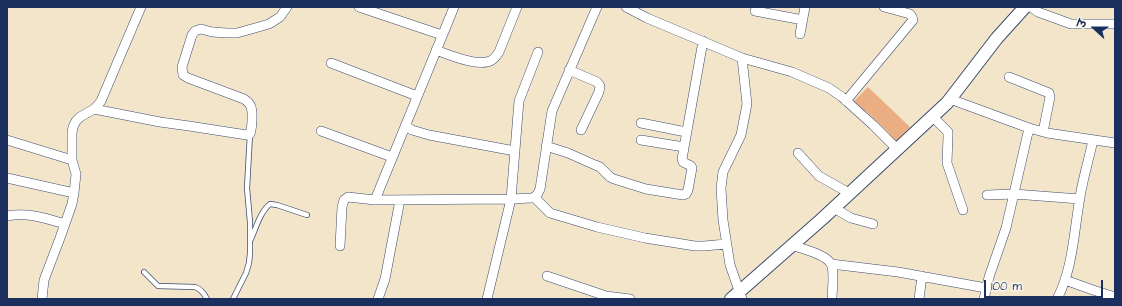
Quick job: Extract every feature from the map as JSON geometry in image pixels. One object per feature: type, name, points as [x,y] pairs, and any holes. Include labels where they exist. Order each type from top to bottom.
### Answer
[{"type":"street","points":[[42,299],[44,280],[72,204],[74,193],[76,174],[72,160],[73,127],[80,117],[94,109],[102,100],[141,7]]},
{"type":"street","points":[[94,109],[160,122],[247,135],[250,134],[252,130],[251,106],[248,102],[244,99],[188,78],[183,75],[182,67],[192,35],[195,32],[201,29],[212,32],[237,33],[269,24],[280,17],[287,7]]},
{"type":"street","points":[[359,7],[442,35]]},
{"type":"street","points":[[375,200],[454,7]]},
{"type":"street","points":[[436,50],[468,61],[488,62],[494,59],[499,52],[517,7]]},
{"type":"street","points":[[340,246],[342,207],[344,200],[348,197],[375,200],[511,199],[532,198],[537,195],[540,189],[552,111],[597,7]]},
{"type":"street","points":[[626,7],[647,18],[742,58],[792,72],[829,88],[846,101],[897,149]]},
{"type":"street","points":[[800,34],[805,7]]},
{"type":"street","points":[[846,101],[913,20],[910,14],[884,7]]},
{"type":"street","points":[[742,58],[747,104],[741,135],[727,162],[722,180],[723,220],[726,244],[738,296],[950,99],[997,38],[1025,7]]},
{"type":"street","points":[[1031,7],[1038,12],[1071,24],[1115,24]]},
{"type":"street","points":[[755,11],[803,20]]},
{"type":"street","points":[[546,146],[568,153],[600,167],[614,179],[646,189],[683,195],[686,194],[692,168],[683,162],[682,159],[703,41]]},
{"type":"street","points":[[487,299],[511,199],[519,101],[538,52]]},
{"type":"street","points":[[331,63],[417,96]]},
{"type":"street","points":[[569,70],[597,82],[600,86],[599,92],[581,130]]},
{"type":"street","points":[[1009,77],[1049,93],[1050,97],[1043,132]]},
{"type":"street","points":[[950,99],[1043,132],[1115,143]]},
{"type":"street","points":[[933,116],[948,132],[947,163],[963,210]]},
{"type":"street","points":[[641,123],[686,132]]},
{"type":"street","points":[[405,126],[412,130],[429,135],[515,151]]},
{"type":"street","points":[[984,299],[986,288],[1006,228],[1029,128]]},
{"type":"street","points":[[321,131],[392,157]]},
{"type":"street","points":[[7,140],[72,160]]},
{"type":"street","points":[[641,140],[684,147]]},
{"type":"street","points":[[1057,299],[1062,289],[1069,265],[1080,199],[1093,140]]},
{"type":"street","points":[[798,153],[819,176],[850,193]]},
{"type":"street","points":[[7,178],[74,193]]},
{"type":"street","points":[[987,195],[1014,194],[1080,199]]},
{"type":"street","points":[[534,197],[550,213],[597,227],[645,238],[695,246],[726,244]]},
{"type":"street","points":[[378,299],[385,279],[400,200]]},
{"type":"street","points":[[834,208],[851,218],[873,224]]},
{"type":"street","points":[[7,216],[24,214],[64,224]]},
{"type":"street","points":[[792,245],[821,256],[831,264],[832,299]]},
{"type":"street","points":[[831,264],[898,272],[986,288]]},
{"type":"street","points":[[547,276],[606,296],[630,299]]},
{"type":"street","points":[[919,299],[922,276]]},
{"type":"street","points":[[1065,280],[1115,297]]},
{"type":"lane","points":[[233,299],[241,284],[249,263],[250,240],[247,188],[250,134]]},
{"type":"lane","points":[[250,240],[262,214],[270,204],[307,215]]},
{"type":"lane","points":[[144,272],[158,286],[195,286],[204,293],[207,299]]},
{"type":"building","points":[[868,87],[910,127],[895,142],[888,136],[890,134],[866,111],[864,113],[853,102]]}]
